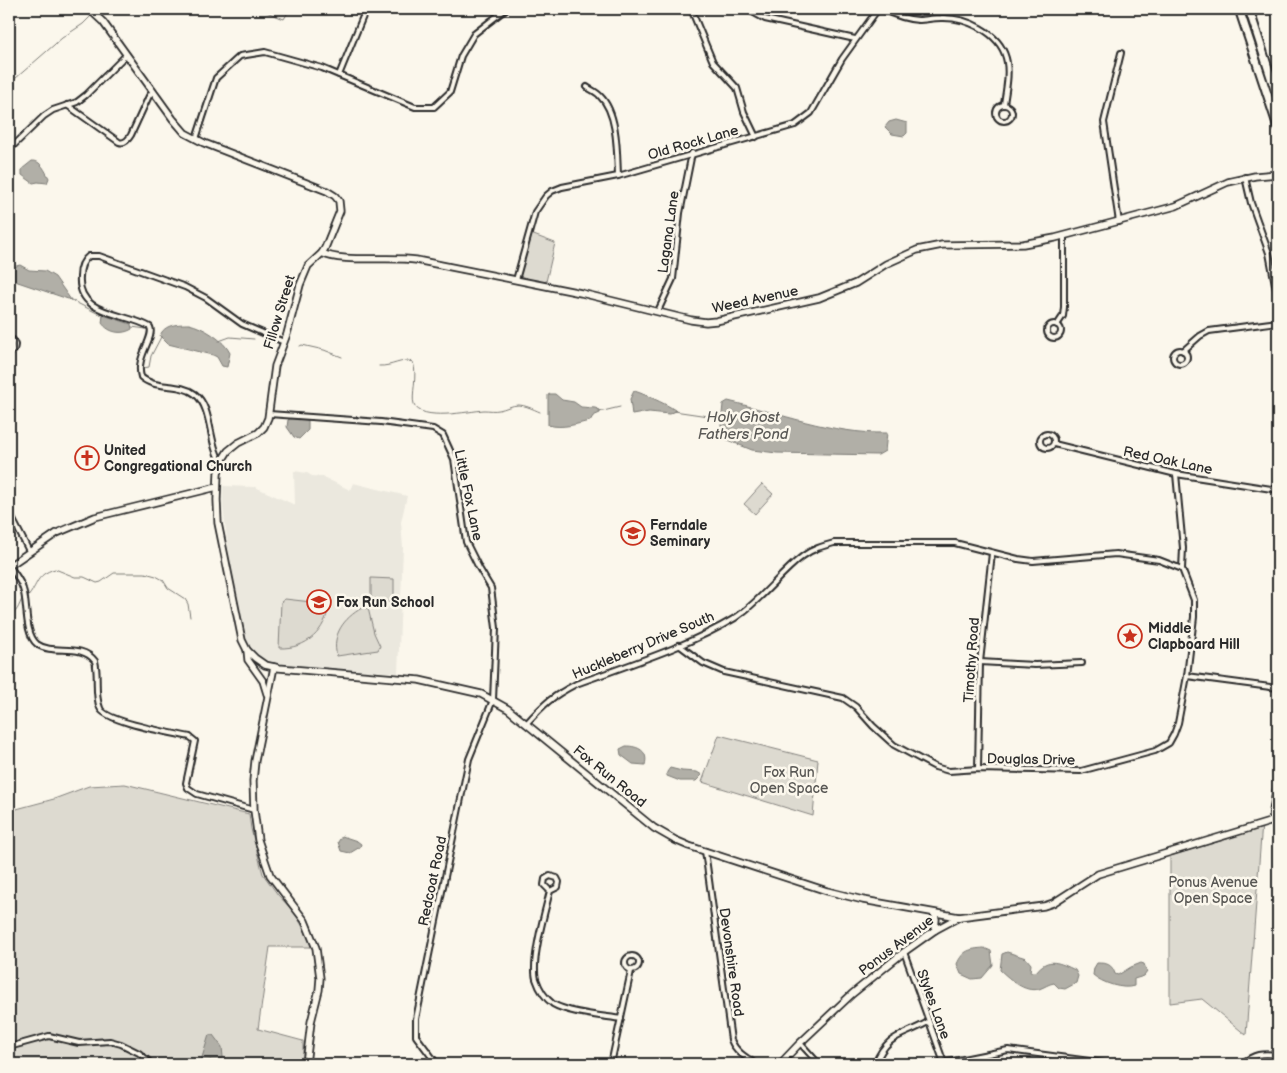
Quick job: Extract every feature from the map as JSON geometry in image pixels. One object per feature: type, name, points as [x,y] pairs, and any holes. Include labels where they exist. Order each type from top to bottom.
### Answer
[{"type":"highway","points":[[1239,9],[1278,127]]},
{"type":"highway","points":[[1249,9],[1278,99]]},
{"type":"street","name":"Fillow Street","points":[[89,9],[103,22],[180,128],[196,139],[315,186],[339,200],[340,211],[328,242],[322,253],[308,266],[303,276],[275,366],[269,414],[264,427],[259,432],[233,446],[221,462]]},
{"type":"street","points":[[339,75],[366,9]]},
{"type":"street","points":[[196,139],[216,78],[240,56],[265,52],[322,68],[415,107],[434,107],[450,92],[461,56],[474,34],[506,9]]},
{"type":"street","points":[[690,9],[713,62],[737,88],[744,112],[756,137]]},
{"type":"street","points":[[747,9],[765,19],[855,39]]},
{"type":"street","points":[[879,9],[900,17],[918,20],[956,19],[980,28],[991,35],[1002,48],[1006,59],[1004,104]]},
{"type":"street","name":"Old Rock Lane","points":[[516,280],[536,212],[546,196],[552,191],[562,187],[618,176],[692,153],[796,125],[811,113],[855,39],[879,9]]},
{"type":"street","points":[[1119,222],[1104,122],[1121,52]]},
{"type":"street","points":[[9,150],[44,116],[53,110],[77,102],[86,95],[126,55]]},
{"type":"street","points":[[587,87],[601,96],[613,119],[617,147],[618,176]]},
{"type":"street","points":[[67,105],[118,142],[122,142],[131,136],[148,96],[153,92]]},
{"type":"street","points":[[1004,104],[1010,108],[1012,114],[1011,119],[1007,121],[1000,119],[996,114],[998,106],[1004,104]]},
{"type":"street","name":"Lagana Lane","points":[[658,311],[673,279],[680,213],[692,153]]},
{"type":"street","name":"Weed Avenue","points":[[322,253],[333,258],[408,258],[658,311],[698,322],[716,321],[818,298],[838,291],[856,283],[886,264],[917,250],[961,244],[1023,244],[1064,236],[1119,222],[1184,202],[1216,186],[1245,177],[1278,174]]},
{"type":"street","points":[[1245,177],[1251,203],[1269,253],[1278,300]]},
{"type":"street","points":[[1057,325],[1064,307],[1064,236]]},
{"type":"street","points":[[267,696],[263,681],[248,660],[247,650],[239,630],[218,523],[217,486],[221,462],[215,453],[204,406],[197,396],[180,388],[147,382],[141,377],[139,364],[151,332],[150,327],[120,314],[95,307],[87,302],[80,286],[82,265],[84,260],[90,256],[99,256],[174,282],[202,296],[242,324],[284,342]]},
{"type":"street","points":[[1183,351],[1200,336],[1209,331],[1278,322]]},
{"type":"street","points":[[9,338],[14,341],[15,346],[13,351],[9,353]]},
{"type":"street","name":"Little Fox Lane","points":[[269,414],[380,422],[433,429],[443,435],[454,459],[466,542],[478,568],[491,588],[496,628],[493,700]]},
{"type":"street","name":"Red Oak Lane","points":[[1054,444],[1176,474],[1278,490]]},
{"type":"street","name":"Douglas Drive","points":[[680,645],[703,663],[724,672],[843,698],[856,707],[894,745],[916,758],[950,771],[978,769],[1081,771],[1155,751],[1169,743],[1174,734],[1187,676],[1194,617],[1194,600],[1182,569],[1183,548],[1176,474]]},
{"type":"street","points":[[217,486],[95,517],[57,533],[9,566],[22,586],[28,621],[37,643],[46,647],[81,652],[92,657],[95,661],[98,704],[101,711],[116,720],[190,737],[195,741],[186,783],[188,788],[197,794],[254,810]]},
{"type":"street","points":[[9,512],[29,551]]},
{"type":"street","name":"Huckleberry Drive South","points":[[526,724],[546,702],[558,693],[576,684],[704,635],[735,617],[758,601],[803,556],[820,546],[834,543],[955,543],[1033,561],[1124,555],[1159,560],[1182,569]]},
{"type":"street","name":"Timothy Road","points":[[978,769],[980,662],[992,553]]},
{"type":"street","points":[[247,650],[261,662],[274,667],[267,696],[253,780],[258,840],[270,875],[305,921],[316,948],[320,978],[319,990],[310,1022],[306,1064]]},
{"type":"street","points":[[257,673],[261,662]]},
{"type":"street","points":[[980,662],[1035,665],[1082,663]]},
{"type":"street","name":"Fox Run Road","points":[[274,667],[419,680],[476,693],[508,709],[654,828],[675,840],[705,852],[849,897],[958,917]]},
{"type":"street","points":[[1187,676],[1278,688]]},
{"type":"street","name":"Redcoat Road","points":[[437,1064],[416,1036],[416,1019],[469,759],[493,700]]},
{"type":"street","points":[[1277,823],[1272,814],[1278,774]]},
{"type":"street","name":"Ponus Avenue","points":[[780,1064],[800,1042],[852,994],[904,952],[935,930],[958,917],[1044,906],[1053,903],[1085,880],[1098,874],[1277,823]]},
{"type":"street","name":"Devonshire Road","points":[[705,852],[731,1040],[738,1051],[756,1064]]},
{"type":"street","points":[[550,891],[536,958],[535,977],[539,986],[552,1003],[562,1008],[621,1020]]},
{"type":"street","points":[[934,913],[935,930]]},
{"type":"street","name":"Styles Lane","points":[[904,952],[944,1063]]},
{"type":"street","points":[[611,1064],[631,971]]},
{"type":"street","points":[[875,1064],[882,1048],[888,1041],[928,1022]]},
{"type":"street","points":[[9,1046],[49,1036],[83,1043],[110,1041],[139,1053],[152,1064]]},
{"type":"street","points":[[800,1042],[819,1064]]},
{"type":"street","points":[[944,1063],[1008,1050],[1112,1064]]},
{"type":"street","points":[[1241,1064],[1252,1056],[1265,1053],[1278,1055]]},
{"type":"shaded area","name":"Fox Run School","points":[[294,471],[323,477],[350,490],[353,483],[407,496],[401,522],[403,548],[398,673],[282,665],[264,659],[255,652],[243,634],[231,571],[223,508],[223,486],[255,487],[295,505]]},
{"type":"green space","points":[[531,234],[555,243],[545,286],[518,280]]},
{"type":"green space","points":[[762,484],[773,494],[755,514],[744,504]]},
{"type":"green space","points":[[371,578],[394,579],[394,602],[371,602]]},
{"type":"green space","points":[[285,599],[329,604],[324,622],[313,636],[306,642],[298,645],[289,648],[279,648],[281,602]]},
{"type":"green space","points":[[362,608],[368,608],[374,633],[380,646],[378,650],[337,656],[336,641],[340,628]]},
{"type":"green space","name":"Fox Run Open Space","points":[[719,735],[818,760],[813,816],[702,782]]},
{"type":"green space","points":[[125,784],[249,814],[263,874],[278,895],[295,913],[314,947],[270,947],[258,1029],[303,1041],[303,1064],[9,1064],[9,811],[54,799],[89,786]]},
{"type":"green space","name":"Ponus Avenue Open Space","points":[[1262,823],[1246,1035],[1202,999],[1170,1003],[1170,856],[1227,839]]},
{"type":"water","points":[[896,120],[907,123],[907,133],[904,136],[892,134],[885,127],[889,122]]},
{"type":"water","points":[[32,161],[38,162],[42,167],[49,178],[47,183],[33,183],[22,175],[22,169]]},
{"type":"water","points":[[20,265],[29,270],[45,271],[55,277],[71,300],[9,279],[9,268]]},
{"type":"water","points":[[103,315],[131,324],[132,329],[124,332],[112,331],[102,323]]},
{"type":"water","points":[[189,324],[207,331],[223,343],[230,353],[227,367],[222,366],[217,357],[213,355],[168,344],[160,336],[168,327]]},
{"type":"water","points":[[634,391],[669,406],[676,411],[669,414],[649,412],[632,415],[630,399]]},
{"type":"water","points":[[555,394],[562,400],[574,402],[581,407],[595,408],[600,410],[600,413],[593,416],[590,421],[575,425],[548,425],[548,395]]},
{"type":"water","name":"Holy Ghost Fathers Pond","points":[[728,401],[825,426],[845,430],[887,433],[885,451],[878,455],[777,453],[752,450],[720,435],[723,404]]},
{"type":"water","points":[[291,418],[308,420],[308,430],[299,439],[294,437],[287,427],[288,420]]},
{"type":"water","points":[[626,746],[642,750],[646,760],[645,765],[633,764],[621,755],[620,749]]},
{"type":"water","points":[[670,768],[697,772],[702,775],[696,781],[680,781],[667,776]]},
{"type":"water","points":[[342,836],[357,841],[361,844],[360,847],[350,853],[341,851],[338,842]]},
{"type":"water","points":[[984,948],[991,951],[993,965],[982,978],[972,979],[961,974],[957,964],[964,953]]},
{"type":"water","points":[[1007,952],[1026,958],[1031,964],[1030,972],[1036,972],[1050,962],[1070,967],[1075,970],[1078,976],[1076,983],[1065,989],[1059,988],[1054,983],[1033,990],[1023,987],[1000,970],[1002,954]]},
{"type":"water","points":[[1097,963],[1109,965],[1115,974],[1118,975],[1141,963],[1144,964],[1147,972],[1144,976],[1134,979],[1134,986],[1124,987],[1107,983],[1093,975]]},
{"type":"water","points":[[209,1035],[213,1035],[222,1047],[223,1057],[216,1064],[209,1064],[211,1060],[208,1061],[208,1064],[200,1064]]},
{"type":"waterway","points":[[259,9],[284,19],[290,9]]},
{"type":"waterway","points":[[9,82],[91,16]]},
{"type":"waterway","points":[[71,300],[103,316]]},
{"type":"waterway","points":[[132,327],[146,329]]},
{"type":"waterway","points":[[143,368],[149,367],[151,356],[161,337]]},
{"type":"waterway","points":[[219,341],[230,337],[254,339]]},
{"type":"waterway","points":[[300,346],[324,350],[342,357]]},
{"type":"waterway","points":[[379,366],[405,361],[413,362],[415,373],[414,404],[418,409],[426,413],[446,414],[497,410],[518,405],[540,412]]},
{"type":"waterway","points":[[599,412],[620,407]]},
{"type":"waterway","points":[[674,411],[708,416]]},
{"type":"waterway","points":[[27,598],[38,580],[44,574],[55,569],[75,577],[84,577],[97,583],[114,573],[145,573],[163,580],[168,588],[185,599],[188,604],[190,617]]},
{"type":"waterway","points":[[9,615],[16,611],[22,599]]},
{"type":"place","name":"United Congregational Church","points":[[87,458]]},
{"type":"place","name":"Ferndale Seminary","points":[[633,533]]},
{"type":"place","name":"Fox Run School","points":[[319,602]]},
{"type":"place","name":"Middle Clapboard Hill","points":[[1130,636]]}]
